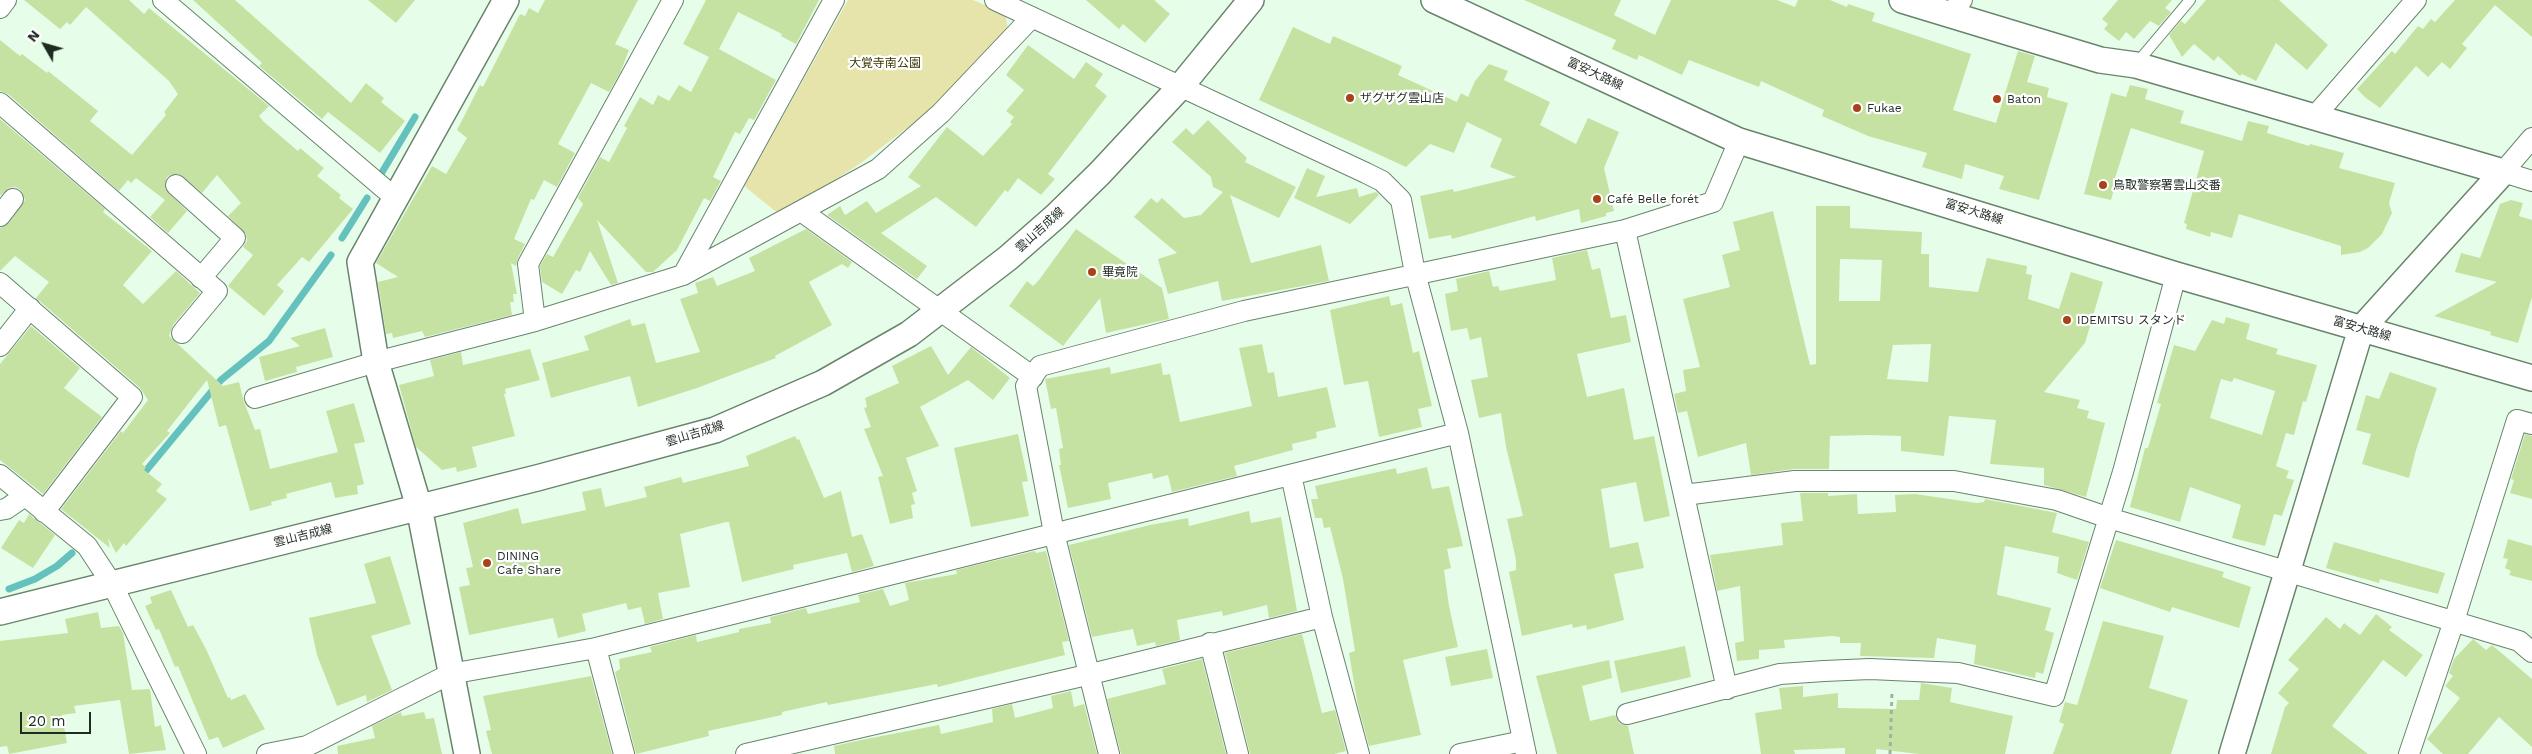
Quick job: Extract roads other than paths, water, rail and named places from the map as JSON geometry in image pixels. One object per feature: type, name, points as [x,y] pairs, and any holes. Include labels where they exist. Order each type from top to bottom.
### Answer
[{"type":"street","points":[[0,8],[6,0]]},
{"type":"street","points":[[163,0],[394,197]]},
{"type":"street","points":[[467,754],[418,508],[376,362],[360,262],[394,197],[506,0]]},
{"type":"street","points":[[535,321],[528,264],[673,0]]},
{"type":"street","points":[[683,275],[834,0]]},
{"type":"street","points":[[995,0],[1382,181],[1402,200],[1415,273],[1458,433],[1524,748],[1460,754]]},
{"type":"street","name":"雲山吉成線","points":[[0,612],[537,478],[715,430],[823,383],[909,334],[1008,258],[1056,216],[1100,173],[1181,86],[1251,0]]},
{"type":"street","name":"富安大路線","points":[[1434,0],[1740,141],[2176,275],[2532,378]]},
{"type":"street","points":[[1902,0],[1955,8],[2100,60],[2136,65],[2532,181]]},
{"type":"street","points":[[2315,116],[2416,0]]},
{"type":"street","points":[[256,398],[376,362],[535,321],[683,275],[878,169],[941,113],[1032,17]]},
{"type":"street","points":[[0,103],[217,291],[182,333]]},
{"type":"street","points":[[2232,754],[2361,329],[2532,138]]},
{"type":"street","points":[[1109,754],[1054,533],[1026,386],[1040,366],[1244,311],[1415,273],[1625,230],[1713,202],[1740,141]]},
{"type":"street","points":[[176,184],[235,238],[201,278]]},
{"type":"street","points":[[0,216],[13,199]]},
{"type":"street","points":[[801,211],[1032,377]]},
{"type":"street","points":[[1625,230],[1728,689]]},
{"type":"street","points":[[1627,714],[1780,674],[1833,670],[1958,673],[2054,696],[2109,518],[2176,275]]},
{"type":"street","points":[[0,283],[132,397],[44,512]]},
{"type":"street","points":[[0,346],[30,308]]},
{"type":"street","points":[[2409,754],[2454,622],[2517,420],[2532,424]]},
{"type":"street","points":[[266,754],[308,750],[450,674],[596,648],[1458,433]]},
{"type":"street","points":[[0,475],[87,546],[112,584],[196,754]]},
{"type":"street","points":[[1291,475],[1322,617],[1359,754]]},
{"type":"street","points":[[1684,495],[1795,481],[1954,481],[2057,500],[2109,518],[2519,641],[2532,652]]},
{"type":"street","points":[[0,510],[6,509],[25,496]]},
{"type":"street","points":[[746,754],[1090,674],[1322,617]]},
{"type":"street","points":[[1210,643],[1238,754]]},
{"type":"street","points":[[596,648],[624,754]]},
{"type":"lane","points":[[2136,65],[2190,0]]},
{"type":"waterway","points":[[381,174],[415,117]]},
{"type":"waterway","points":[[342,238],[367,198]]},
{"type":"waterway","points":[[140,478],[221,380],[269,341],[331,255]]},
{"type":"waterway","points":[[9,589],[35,579],[57,566],[72,553]]},
{"type":"place","name":"ザグザグ雲山店","points":[[1350,98]]},
{"type":"place","name":"Baton","points":[[1997,99]]},
{"type":"place","name":"Fukae","points":[[1857,108]]},
{"type":"place","name":"鳥取警察署雲山交番","points":[[2103,185]]},
{"type":"place","name":"Café Belle forét","points":[[1597,199]]},
{"type":"place","name":"畢竟院","points":[[1092,272]]},
{"type":"place","name":"IDEMITSU スタンド","points":[[2067,320]]},
{"type":"place","name":"DINING Cafe Share","points":[[487,563]]},
{"type":"park label","name":"大覚寺南公園","points":[[885,63]]}]
